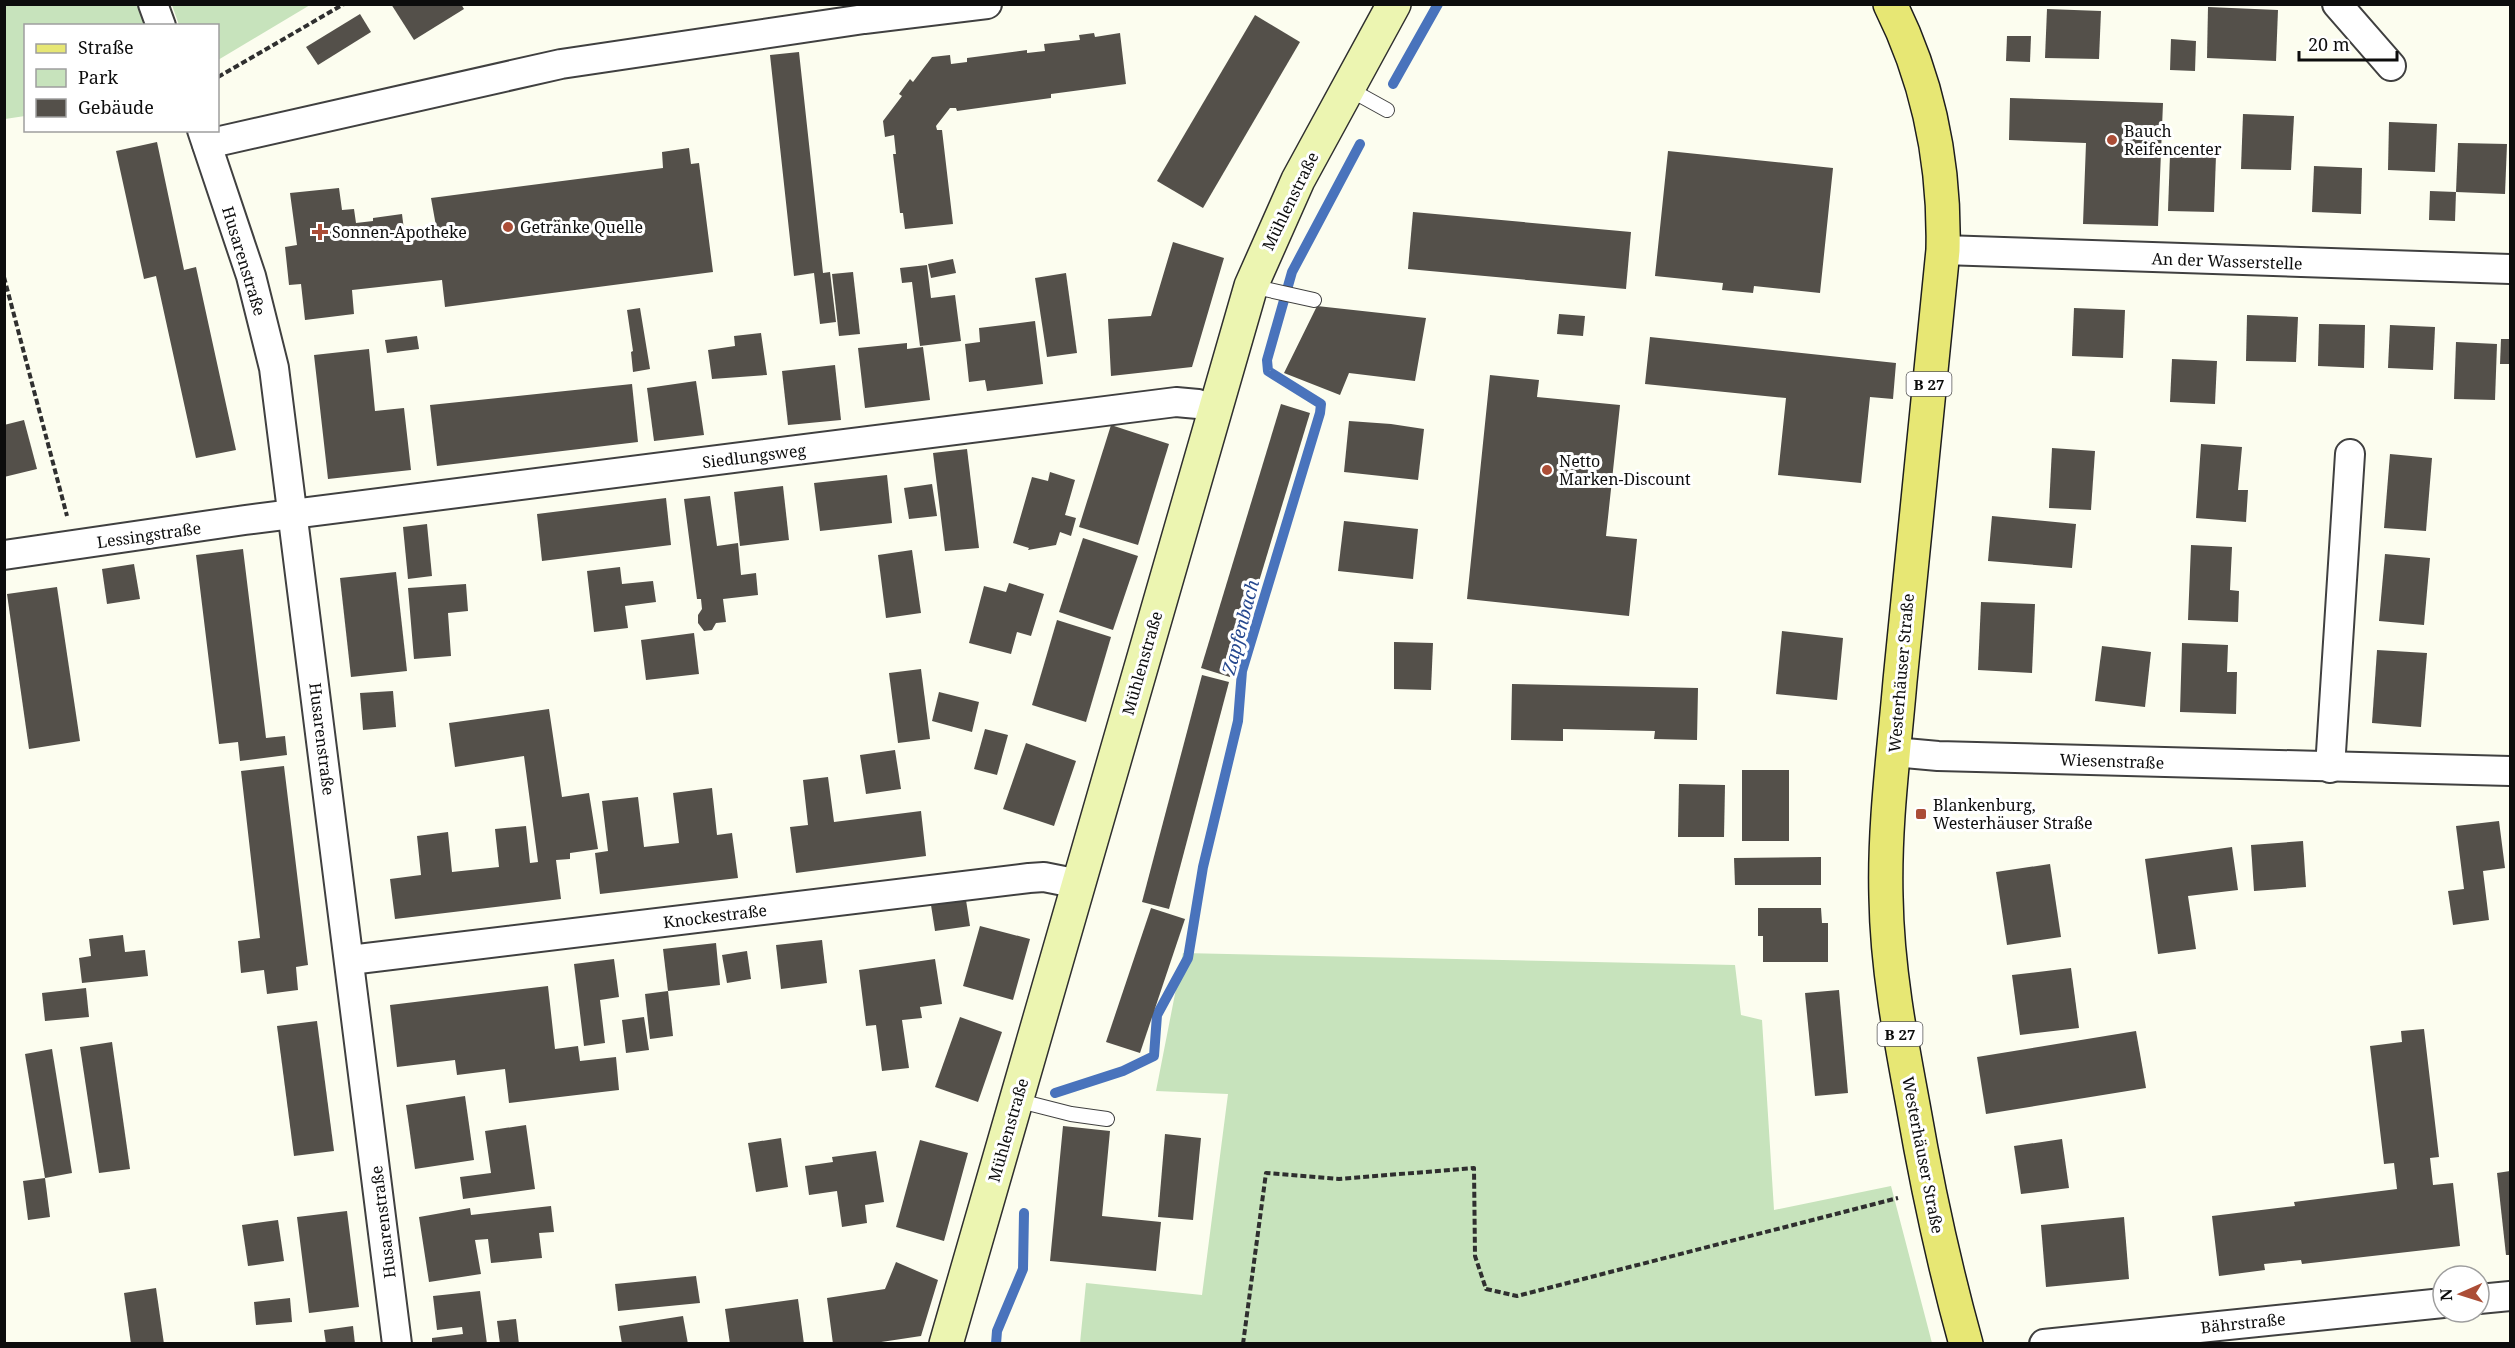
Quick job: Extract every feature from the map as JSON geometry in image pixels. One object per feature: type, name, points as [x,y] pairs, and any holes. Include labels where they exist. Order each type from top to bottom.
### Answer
[{"type":"main road","name":"Westerhäuser Straße","points":[[1890,4],[1917,68],[1933,125],[1942,179],[1943,250],[1915,518],[1894,752],[1886,860],[1888,944],[1900,1035],[1928,1190],[1966,1344]]},
{"type":"street","points":[[153,4],[159,24]]},
{"type":"street","name":"Husarenstraße","points":[[397,1344],[274,368],[251,276],[204,137],[561,64],[864,19],[987,4]]},
{"type":"street","name":"Mühlenstraße","points":[[946,1344],[1214,409],[1264,289],[1298,180],[1394,4]]},
{"type":"street","points":[[2337,4],[2391,66]]},
{"type":"street","name":"An der Wasserstelle","points":[[1943,250],[2511,269]]},
{"type":"street","name":"Siedlungsweg","points":[[294,514],[1176,402],[1198,404],[1214,409]]},
{"type":"street","points":[[2330,768],[2350,454]]},
{"type":"street","name":"Lessingstraße","points":[[4,555],[294,514]]},
{"type":"street","name":"Wiesenstraße","points":[[1894,752],[1938,756],[2511,771]]},
{"type":"street","name":"Knockestraße","points":[[350,960],[1029,878],[1044,877],[1079,884]]},
{"type":"street","points":[[2491,1298],[2511,1296]]},
{"type":"street","name":"Bährstraße","points":[[2044,1344],[2431,1304]]},
{"type":"lane","points":[[1348,89],[1387,110]]},
{"type":"lane","points":[[1264,289],[1314,300]]},
{"type":"lane","points":[[1016,1100],[1071,1114],[1107,1119]]},
{"type":"path","points":[[219,76],[344,4]]},
{"type":"path","points":[[4,277],[75,546]]},
{"type":"path","points":[[1243,1344],[1266,1173],[1339,1179],[1474,1167],[1474,1256],[1486,1288],[1517,1296],[1928,1190]]},
{"type":"green space","points":[[4,5],[137,5],[145,24],[24,24],[24,116],[5,119]]},
{"type":"green space","points":[[172,5],[310,5],[219,59],[219,24],[179,24]]},
{"type":"green space","points":[[1183,953],[1735,965],[1741,1015],[1762,1020],[1774,1210],[1891,1186],[1932,1343],[1080,1343],[1086,1283],[1202,1295],[1228,1094],[1156,1091]]},
{"type":"building","points":[[391,4],[461,4],[464,9],[414,40]]},
{"type":"building","points":[[2208,7],[2278,10],[2276,61],[2207,58]]},
{"type":"building","points":[[2047,9],[2101,11],[2099,59],[2045,58]]},
{"type":"building","points":[[360,14],[371,32],[318,65],[306,47]]},
{"type":"building","points":[[1255,15],[1300,42],[1203,208],[1157,181]]},
{"type":"building","points":[[1094,33],[1095,37],[1120,33],[1126,84],[1051,94],[1051,98],[957,111],[956,108],[950,108],[936,126],[937,130],[942,130],[953,224],[905,229],[903,213],[900,213],[893,154],[896,154],[894,135],[885,137],[883,121],[902,96],[899,94],[910,79],[913,82],[932,57],[950,55],[951,64],[967,62],[967,58],[1027,50],[1027,53],[1045,51],[1044,44],[1080,40],[1079,35]]},
{"type":"building","points":[[2007,36],[2031,36],[2030,62],[2006,61]]},
{"type":"building","points":[[2171,39],[2196,41],[2195,71],[2170,70]]},
{"type":"building","points":[[799,52],[823,273],[830,272],[836,322],[820,324],[814,273],[794,276],[770,55]]},
{"type":"building","points":[[2010,98],[2163,103],[2158,226],[2083,224],[2086,143],[2009,140]]},
{"type":"building","points":[[2243,114],[2294,116],[2291,170],[2241,169]]},
{"type":"building","points":[[2389,122],[2437,124],[2435,172],[2388,170]]},
{"type":"building","points":[[157,142],[184,270],[196,267],[236,450],[196,458],[156,276],[144,279],[116,151]]},
{"type":"building","points":[[2458,143],[2507,144],[2505,194],[2456,192]]},
{"type":"building","points":[[689,148],[691,164],[699,163],[713,272],[445,307],[442,280],[352,290],[354,314],[305,320],[301,284],[289,285],[285,247],[297,245],[290,193],[339,188],[342,210],[354,209],[356,223],[402,214],[404,230],[436,226],[431,198],[663,168],[662,152]]},
{"type":"building","points":[[1668,151],[1833,168],[1820,293],[1754,286],[1753,293],[1722,290],[1723,283],[1655,276]]},
{"type":"building","points":[[2170,154],[2216,155],[2214,212],[2168,211]]},
{"type":"building","points":[[2314,166],[2362,168],[2361,214],[2312,212]]},
{"type":"building","points":[[2430,191],[2456,192],[2455,221],[2429,220]]},
{"type":"building","points":[[1413,212],[1631,232],[1626,289],[1408,269]]},
{"type":"building","points":[[1173,242],[1224,258],[1192,367],[1111,376],[1108,319],[1151,316]]},
{"type":"building","points":[[953,259],[956,273],[931,278],[928,264]]},
{"type":"building","points":[[927,265],[931,298],[955,295],[961,341],[920,346],[912,282],[902,283],[900,268]]},
{"type":"building","points":[[853,272],[860,334],[839,336],[832,274]]},
{"type":"building","points":[[1066,273],[1077,353],[1047,357],[1035,278]]},
{"type":"building","points":[[1317,306],[1426,318],[1415,381],[1349,373],[1340,395],[1284,373]]},
{"type":"building","points":[[640,308],[650,369],[633,372],[631,352],[633,351],[627,310]]},
{"type":"building","points":[[2074,308],[2125,310],[2123,358],[2072,356]]},
{"type":"building","points":[[1559,314],[1585,316],[1583,336],[1557,334]]},
{"type":"building","points":[[2247,315],[2298,317],[2296,362],[2246,361]]},
{"type":"building","points":[[1035,321],[1043,384],[987,391],[985,380],[969,382],[965,344],[980,342],[979,328]]},
{"type":"building","points":[[2319,324],[2365,325],[2364,368],[2318,366]]},
{"type":"building","points":[[2390,325],[2435,327],[2433,370],[2388,368]]},
{"type":"building","points":[[761,333],[767,375],[712,379],[708,350],[735,346],[734,336]]},
{"type":"building","points":[[417,336],[419,349],[387,353],[385,340]]},
{"type":"building","points":[[1650,337],[1896,363],[1893,399],[1870,397],[1861,483],[1778,475],[1786,398],[1645,384]]},
{"type":"building","points":[[2501,339],[2510,339],[2510,364],[2500,364]]},
{"type":"building","points":[[2456,342],[2497,344],[2495,400],[2454,399]]},
{"type":"building","points":[[907,343],[907,349],[923,347],[930,400],[865,408],[858,348]]},
{"type":"building","points":[[369,349],[375,411],[404,408],[411,470],[328,479],[314,355]]},
{"type":"building","points":[[2172,359],[2217,361],[2215,404],[2170,402]]},
{"type":"building","points":[[835,365],[841,420],[788,425],[782,371]]},
{"type":"building","name":"Netto Marken-Discount","points":[[1490,375],[1539,380],[1537,397],[1620,405],[1606,536],[1637,539],[1629,616],[1467,599]]},
{"type":"building","points":[[696,381],[704,435],[654,441],[647,388]]},
{"type":"building","points":[[632,384],[638,442],[437,466],[430,405]]},
{"type":"building","points":[[1281,404],[1310,413],[1230,677],[1201,668]]},
{"type":"building","points":[[24,420],[37,469],[4,477],[4,425]]},
{"type":"building","points":[[1349,421],[1424,429],[1418,480],[1344,472]]},
{"type":"building","points":[[1111,425],[1169,444],[1138,545],[1079,527]]},
{"type":"building","points":[[2201,444],[2242,447],[2238,490],[2248,490],[2246,522],[2196,518]]},
{"type":"building","points":[[2052,448],[2095,451],[2091,510],[2049,508]]},
{"type":"building","points":[[967,449],[979,548],[945,551],[933,453]]},
{"type":"building","points":[[2390,454],[2432,458],[2426,531],[2384,528]]},
{"type":"building","points":[[1050,472],[1075,480],[1065,515],[1076,518],[1071,536],[1060,532],[1056,545],[1028,550],[1029,548],[1013,543],[1032,477],[1048,481]]},
{"type":"building","points":[[887,475],[892,523],[820,531],[814,483]]},
{"type":"building","points":[[932,484],[937,516],[909,519],[904,488]]},
{"type":"building","points":[[783,486],[789,540],[740,546],[734,492]]},
{"type":"building","points":[[710,496],[717,546],[738,543],[741,575],[756,573],[758,595],[723,599],[726,622],[716,623],[712,630],[704,631],[698,623],[698,615],[702,609],[701,599],[697,599],[684,499]]},
{"type":"building","points":[[666,498],[671,545],[542,561],[537,514]]},
{"type":"building","points":[[1992,516],[2076,524],[2072,568],[1988,561]]},
{"type":"building","points":[[1344,521],[1418,529],[1413,579],[1338,571]]},
{"type":"building","points":[[427,524],[432,576],[408,579],[403,527]]},
{"type":"building","points":[[1083,538],[1138,556],[1113,630],[1059,612]]},
{"type":"building","points":[[2191,545],[2232,547],[2230,590],[2239,591],[2238,622],[2188,620]]},
{"type":"building","points":[[243,549],[266,738],[285,736],[287,755],[240,761],[238,742],[219,744],[196,555]]},
{"type":"building","points":[[912,550],[921,613],[886,618],[878,555]]},
{"type":"building","points":[[2385,554],[2430,558],[2424,625],[2379,621]]},
{"type":"building","points":[[134,564],[140,599],[107,604],[102,569]]},
{"type":"building","points":[[620,567],[622,584],[653,581],[656,602],[625,606],[628,628],[594,632],[587,571]]},
{"type":"building","points":[[396,572],[407,671],[351,677],[340,578]]},
{"type":"building","points":[[1009,583],[1044,594],[1031,636],[1017,632],[1011,654],[969,643],[984,586],[1006,592]]},
{"type":"building","points":[[466,584],[468,611],[448,613],[451,656],[414,659],[408,588]]},
{"type":"building","points":[[57,587],[80,741],[29,749],[7,594]]},
{"type":"building","points":[[1981,602],[2035,604],[2032,673],[1978,670]]},
{"type":"building","points":[[1057,620],[1111,637],[1086,722],[1032,705]]},
{"type":"building","points":[[1782,631],[1843,638],[1837,700],[1776,694]]},
{"type":"building","points":[[694,633],[699,674],[646,680],[641,640]]},
{"type":"building","points":[[1394,642],[1433,643],[1431,690],[1394,689]]},
{"type":"building","points":[[2182,643],[2228,645],[2227,672],[2237,672],[2236,714],[2180,712]]},
{"type":"building","points":[[2102,646],[2151,652],[2145,707],[2095,701]]},
{"type":"building","points":[[2377,650],[2427,653],[2421,727],[2372,723]]},
{"type":"building","points":[[921,669],[930,739],[898,743],[889,673]]},
{"type":"building","points":[[1202,675],[1229,682],[1169,909],[1142,902]]},
{"type":"building","points":[[1512,684],[1698,688],[1697,740],[1654,739],[1655,731],[1563,729],[1563,741],[1511,740]]},
{"type":"building","points":[[393,691],[396,727],[363,730],[360,693]]},
{"type":"building","points":[[939,692],[979,702],[972,732],[932,721]]},
{"type":"building","points":[[549,709],[562,797],[589,793],[598,849],[570,853],[570,859],[556,860],[561,899],[395,919],[390,879],[421,875],[417,836],[448,832],[452,872],[499,867],[495,829],[526,826],[530,863],[538,862],[524,756],[455,767],[449,723]]},
{"type":"building","points":[[985,729],[1008,735],[997,775],[974,769]]},
{"type":"building","points":[[1026,743],[1076,761],[1054,826],[1003,809]]},
{"type":"building","points":[[895,750],[901,789],[866,794],[860,755]]},
{"type":"building","points":[[284,766],[308,965],[296,967],[298,990],[267,994],[264,970],[241,973],[238,941],[260,938],[241,771]]},
{"type":"building","points":[[1742,770],[1789,770],[1789,841],[1742,841]]},
{"type":"building","points":[[828,777],[834,822],[921,811],[926,856],[796,873],[790,827],[808,825],[803,780]]},
{"type":"building","points":[[1679,784],[1725,785],[1724,837],[1678,837]]},
{"type":"building","points":[[712,788],[717,835],[732,833],[738,878],[600,894],[595,853],[608,851],[602,801],[638,797],[644,847],[679,843],[673,793]]},
{"type":"building","points":[[2499,821],[2505,868],[2483,871],[2489,920],[2453,925],[2448,891],[2464,889],[2456,826]]},
{"type":"building","points":[[2303,841],[2306,887],[2254,891],[2251,845]]},
{"type":"building","points":[[2232,847],[2238,890],[2188,896],[2196,949],[2158,954],[2145,859]]},
{"type":"building","points":[[1821,857],[1821,885],[1735,885],[1734,858]]},
{"type":"building","points":[[2050,864],[2061,937],[2007,945],[1996,872]]},
{"type":"building","points":[[966,900],[970,926],[935,931],[931,905]]},
{"type":"building","points":[[1151,908],[1185,919],[1140,1053],[1106,1042]]},
{"type":"building","points":[[1758,908],[1821,908],[1822,923],[1828,923],[1828,962],[1763,962],[1763,936],[1758,936]]},
{"type":"building","points":[[980,926],[1030,939],[1013,1000],[963,986]]},
{"type":"building","points":[[123,935],[125,952],[145,950],[148,976],[82,983],[79,958],[91,956],[89,939]]},
{"type":"building","points":[[822,940],[827,983],[781,989],[776,945]]},
{"type":"building","points":[[716,943],[720,985],[668,991],[663,949]]},
{"type":"building","points":[[747,951],[751,979],[727,983],[722,955]]},
{"type":"building","points":[[614,959],[619,997],[600,1000],[605,1043],[584,1046],[574,964]]},
{"type":"building","points":[[935,959],[942,1004],[920,1007],[922,1018],[902,1020],[909,1068],[882,1071],[876,1025],[866,1026],[859,970]]},
{"type":"building","points":[[2071,968],[2079,1028],[2020,1035],[2012,975]]},
{"type":"building","points":[[548,986],[555,1049],[578,1046],[580,1061],[616,1057],[619,1090],[509,1103],[505,1069],[457,1075],[455,1060],[397,1067],[390,1005]]},
{"type":"building","points":[[86,988],[89,1017],[45,1021],[42,993]]},
{"type":"building","points":[[1839,990],[1848,1093],[1815,1096],[1805,993]]},
{"type":"building","points":[[668,991],[673,1036],[650,1039],[645,994]]},
{"type":"building","points":[[644,1017],[649,1050],[626,1053],[622,1020]]},
{"type":"building","points":[[960,1017],[1002,1032],[978,1102],[935,1087]]},
{"type":"building","points":[[317,1021],[334,1151],[294,1156],[277,1026]]},
{"type":"building","points":[[2424,1029],[2439,1157],[2430,1158],[2433,1185],[2453,1183],[2460,1246],[2302,1264],[2301,1260],[2264,1264],[2265,1270],[2219,1276],[2212,1216],[2295,1206],[2294,1202],[2397,1189],[2394,1163],[2384,1164],[2370,1046],[2402,1042],[2401,1031]]},
{"type":"building","points":[[2136,1031],[2146,1088],[1986,1114],[1977,1057]]},
{"type":"building","points":[[112,1042],[130,1169],[99,1173],[80,1047]]},
{"type":"building","points":[[52,1049],[72,1173],[45,1178],[25,1054]]},
{"type":"building","points":[[465,1096],[474,1160],[415,1169],[406,1105]]},
{"type":"building","points":[[526,1125],[535,1189],[463,1199],[460,1177],[491,1173],[485,1131]]},
{"type":"building","points":[[1063,1126],[1110,1131],[1102,1216],[1161,1222],[1156,1271],[1050,1261]]},
{"type":"building","points":[[1165,1134],[1201,1138],[1193,1220],[1158,1217]]},
{"type":"building","points":[[781,1138],[788,1187],[756,1192],[748,1143]]},
{"type":"building","points":[[2062,1139],[2069,1188],[2021,1194],[2014,1146]]},
{"type":"building","points":[[920,1140],[968,1153],[944,1241],[896,1227]]},
{"type":"building","points":[[876,1151],[884,1202],[865,1205],[867,1223],[842,1227],[837,1191],[809,1195],[805,1166],[833,1162],[832,1157]]},
{"type":"building","points":[[2510,1171],[2510,1255],[2506,1255],[2497,1173]]},
{"type":"building","points":[[45,1178],[50,1217],[28,1220],[23,1181]]},
{"type":"building","points":[[551,1206],[554,1232],[539,1233],[542,1258],[491,1263],[488,1239],[475,1240],[481,1274],[429,1282],[419,1217],[470,1208],[471,1215]]},
{"type":"building","points":[[347,1211],[359,1307],[309,1313],[297,1217]]},
{"type":"building","points":[[2124,1217],[2129,1279],[2046,1287],[2041,1225]]},
{"type":"building","points":[[278,1220],[284,1261],[248,1266],[242,1225]]},
{"type":"building","points":[[896,1262],[938,1280],[921,1336],[868,1344],[833,1344],[827,1298],[885,1289]]},
{"type":"building","points":[[696,1276],[700,1303],[618,1311],[615,1284]]},
{"type":"building","points":[[156,1288],[164,1344],[131,1344],[124,1293]]},
{"type":"building","points":[[480,1291],[487,1344],[432,1344],[432,1338],[463,1334],[462,1327],[437,1330],[433,1296]]},
{"type":"building","points":[[290,1298],[292,1322],[256,1325],[254,1302]]},
{"type":"building","points":[[798,1299],[804,1344],[730,1344],[725,1309]]},
{"type":"building","points":[[683,1316],[688,1344],[622,1344],[619,1326]]},
{"type":"building","points":[[516,1319],[519,1344],[500,1344],[497,1321]]},
{"type":"building","points":[[353,1326],[355,1344],[326,1344],[324,1330]]},
{"type":"waterway","name":"Zapfenbach","points":[[1393,84],[1438,4]]},
{"type":"waterway","name":"Zapfenbach","points":[[1055,1093],[1123,1071],[1154,1056],[1157,1015],[1188,958],[1203,867],[1238,721],[1242,671],[1320,413],[1321,404],[1268,371],[1267,360],[1292,272],[1360,144]]},
{"type":"waterway","name":"Zapfenbach","points":[[996,1344],[997,1331],[1023,1269],[1024,1213]]},
{"type":"place","name":"Bauch Reifencenter","points":[[2112,140]]},
{"type":"place","name":"Getränke Quelle","points":[[508,227]]},
{"type":"place","name":"Sonnen-Apotheke","points":[[320,232]]},
{"type":"place","name":"Netto Marken-Discount","points":[[1547,470]]},
{"type":"place","name":"Blankenburg, Westerhäuser Straße","points":[[1921,814]]}]
